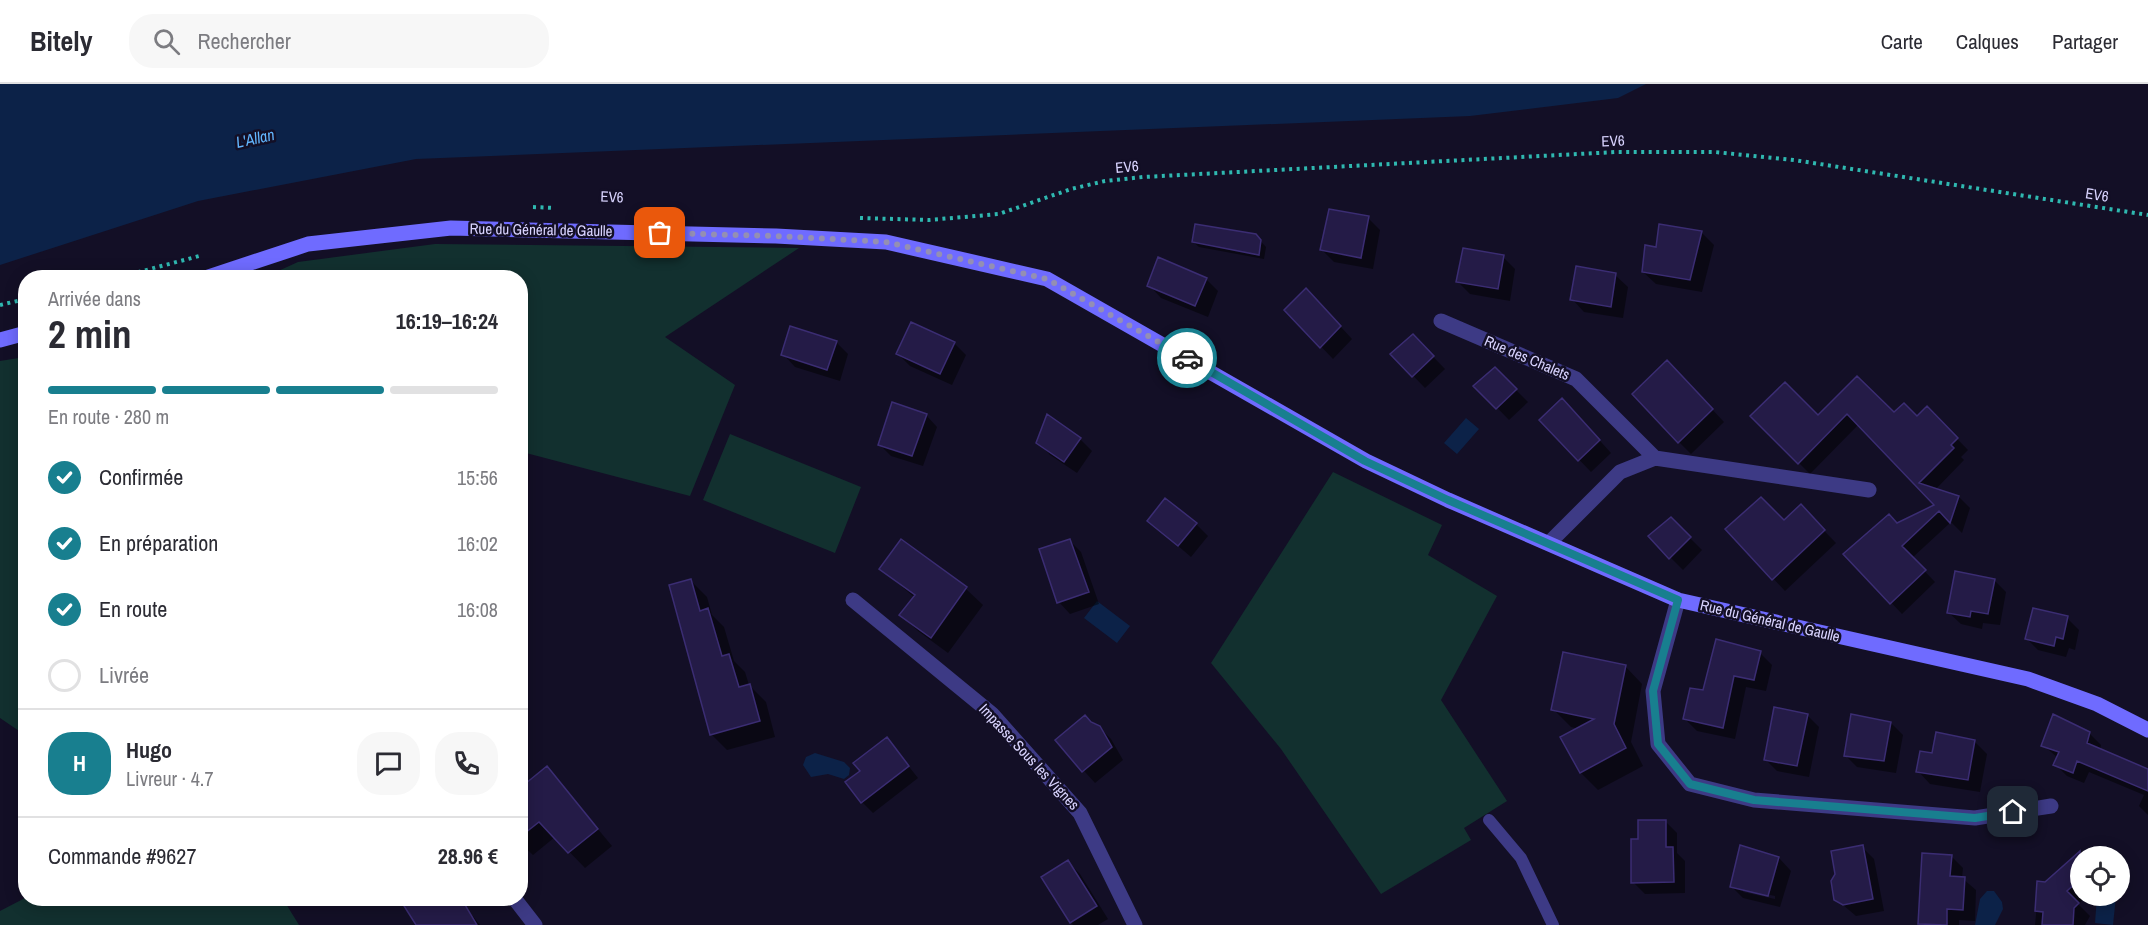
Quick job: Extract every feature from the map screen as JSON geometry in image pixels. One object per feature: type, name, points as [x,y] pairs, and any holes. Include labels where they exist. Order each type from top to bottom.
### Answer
[{"type":"main road","name":"Rue du Général de Gaulle","points":[[230,270],[308,244],[451,228],[776,236],[886,242],[1047,279],[1365,461],[1448,500],[1678,600],[2028,679],[2097,704],[2148,730]]},
{"type":"main road","points":[[0,340],[18,335]]},
{"type":"street","name":"Rue des Chalets","points":[[1441,321],[1576,379],[1655,458]]},
{"type":"street","points":[[1549,543],[1620,472],[1655,458],[1869,490]]},
{"type":"street","name":"Impasse Sous les Vignes","points":[[853,600],[992,714],[1080,813],[1135,925]]},
{"type":"street","points":[[1678,600],[1653,691],[1658,744],[1690,784],[1754,800],[1975,818],[2051,806]]},
{"type":"street","points":[[521,906],[536,925]]},
{"type":"lane","points":[[1489,820],[1521,858],[1553,925]]},
{"type":"path","name":"EV6","points":[[858,218],[929,220],[999,214],[1071,189],[1105,181],[1143,177],[1616,152],[1753,154],[2148,214]]},
{"type":"path","points":[[526,208],[561,208]]},
{"type":"path","points":[[146,270],[205,254]]},
{"type":"path","points":[[0,305],[18,301]]},
{"type":"green space","points":[[435,244],[799,248],[665,337],[735,385],[690,496],[528,454],[528,270],[280,270],[298,262]]},
{"type":"green space","points":[[18,358],[18,730],[0,718],[0,361]]},
{"type":"green space","points":[[730,434],[861,487],[835,553],[703,500]]},
{"type":"green space","points":[[1333,472],[1442,525],[1428,555],[1497,596],[1441,700],[1507,801],[1464,828],[1471,840],[1381,894],[1281,749],[1211,663]]},
{"type":"green space","points":[[18,902],[18,906],[287,906],[299,925],[0,925],[0,911]]},
{"type":"water","name":"L'Allan","points":[[0,84],[1646,84],[1618,98],[1470,116],[416,159],[198,201],[0,265]]},
{"type":"water","points":[[1466,418],[1479,429],[1457,454],[1444,443]]},
{"type":"water","points":[[1097,601],[1130,626],[1117,643],[1084,618]]},
{"type":"water","points":[[815,753],[844,762],[850,768],[849,775],[844,779],[828,774],[811,777],[803,765],[806,757]]},
{"type":"water","points":[[1987,891],[1994,891],[2002,902],[2003,909],[1995,925],[1975,925],[1980,899]]},
{"type":"water","points":[[2096,906],[2115,906],[2113,925],[2095,923]]},
{"type":"building","points":[[1329,209],[1369,216],[1361,258],[1320,250]]},
{"type":"building","points":[[1195,224],[1256,234],[1261,240],[1259,255],[1192,242]]},
{"type":"building","points":[[1659,224],[1702,231],[1690,280],[1642,272],[1645,245],[1656,247]]},
{"type":"building","points":[[1463,248],[1504,255],[1498,289],[1456,282]]},
{"type":"building","points":[[1158,257],[1207,278],[1195,306],[1147,286]]},
{"type":"building","points":[[1576,266],[1616,273],[1611,307],[1570,300]]},
{"type":"building","points":[[1306,288],[1341,326],[1320,348],[1284,310]]},
{"type":"building","points":[[911,322],[955,342],[940,374],[896,354]]},
{"type":"building","points":[[790,326],[837,341],[827,370],[781,355]]},
{"type":"building","points":[[1413,334],[1434,356],[1412,377],[1390,354]]},
{"type":"building","points":[[1667,360],[1713,409],[1678,443],[1632,394]]},
{"type":"building","points":[[1495,367],[1517,389],[1496,409],[1473,386]]},
{"type":"building","points":[[1857,376],[1894,412],[1904,403],[1917,416],[1927,406],[1958,438],[1951,445],[1954,448],[1919,483],[1959,496],[1950,523],[1939,511],[1902,546],[1926,570],[1890,604],[1843,554],[1889,514],[1897,523],[1934,505],[1847,414],[1798,464],[1750,416],[1785,382],[1818,415]]},
{"type":"building","points":[[1562,398],[1600,440],[1578,461],[1539,420]]},
{"type":"building","points":[[892,402],[927,414],[912,456],[878,445]]},
{"type":"building","points":[[1047,414],[1081,438],[1064,462],[1036,443]]},
{"type":"building","points":[[1761,497],[1784,520],[1801,504],[1825,530],[1772,580],[1725,529]]},
{"type":"building","points":[[1165,498],[1197,523],[1178,546],[1147,521]]},
{"type":"building","points":[[1671,517],[1691,537],[1669,559],[1648,536]]},
{"type":"building","points":[[901,539],[967,587],[931,638],[899,615],[915,595],[879,569]]},
{"type":"building","points":[[1070,539],[1089,592],[1057,603],[1039,549]]},
{"type":"building","points":[[1955,571],[1995,579],[1988,614],[1971,611],[1970,617],[1947,613]]},
{"type":"building","points":[[691,579],[700,611],[708,608],[722,656],[729,654],[739,687],[750,684],[760,721],[710,735],[669,585]]},
{"type":"building","points":[[2033,608],[2068,616],[2063,639],[2056,637],[2054,646],[2025,639]]},
{"type":"building","points":[[1716,639],[1761,651],[1754,680],[1734,676],[1723,728],[1683,719],[1690,688],[1703,690]]},
{"type":"building","points":[[1563,652],[1626,665],[1614,724],[1626,748],[1580,773],[1560,737],[1594,719],[1551,710]]},
{"type":"building","points":[[1774,707],[1808,714],[1797,766],[1764,760]]},
{"type":"building","points":[[1851,714],[1891,722],[1884,761],[1844,756]]},
{"type":"building","points":[[2053,714],[2090,732],[2087,743],[2148,769],[2148,791],[2077,761],[2073,773],[2053,765],[2059,752],[2041,746]]},
{"type":"building","points":[[1085,715],[1091,722],[1100,726],[1112,747],[1082,772],[1055,740]]},
{"type":"building","points":[[1936,732],[1975,740],[1968,780],[1916,772],[1920,751],[1932,753]]},
{"type":"building","points":[[887,737],[909,766],[861,803],[845,782],[860,771],[853,763]]},
{"type":"building","points":[[547,766],[598,829],[568,853],[539,822],[528,831],[528,781]]},
{"type":"building","points":[[1638,820],[1666,820],[1666,847],[1673,847],[1674,882],[1631,883],[1631,839],[1638,839]]},
{"type":"building","points":[[1740,845],[1779,857],[1768,896],[1730,887]]},
{"type":"building","points":[[1863,845],[1873,899],[1843,905],[1834,900],[1831,881],[1835,874],[1831,851]]},
{"type":"building","points":[[1922,853],[1952,855],[1950,876],[1965,877],[1963,910],[1947,909],[1947,925],[1918,924]]},
{"type":"building","points":[[1068,860],[1097,906],[1070,923],[1041,877]]},
{"type":"building","points":[[2070,860],[2070,888],[2067,891],[2070,894],[2070,906],[2076,906],[2073,925],[2042,925],[2043,912],[2035,911],[2037,881],[2045,882]]},
{"type":"building","points":[[404,906],[466,906],[477,925],[416,925]]},
{"type":"way so far","points":[[660,233],[886,242],[1047,279],[1187,358]]},
{"type":"route","points":[[1187,358],[1365,461],[1448,500],[1678,600],[1653,691],[1658,744],[1690,784],[1754,800],[1975,818],[2013,812]]}]
